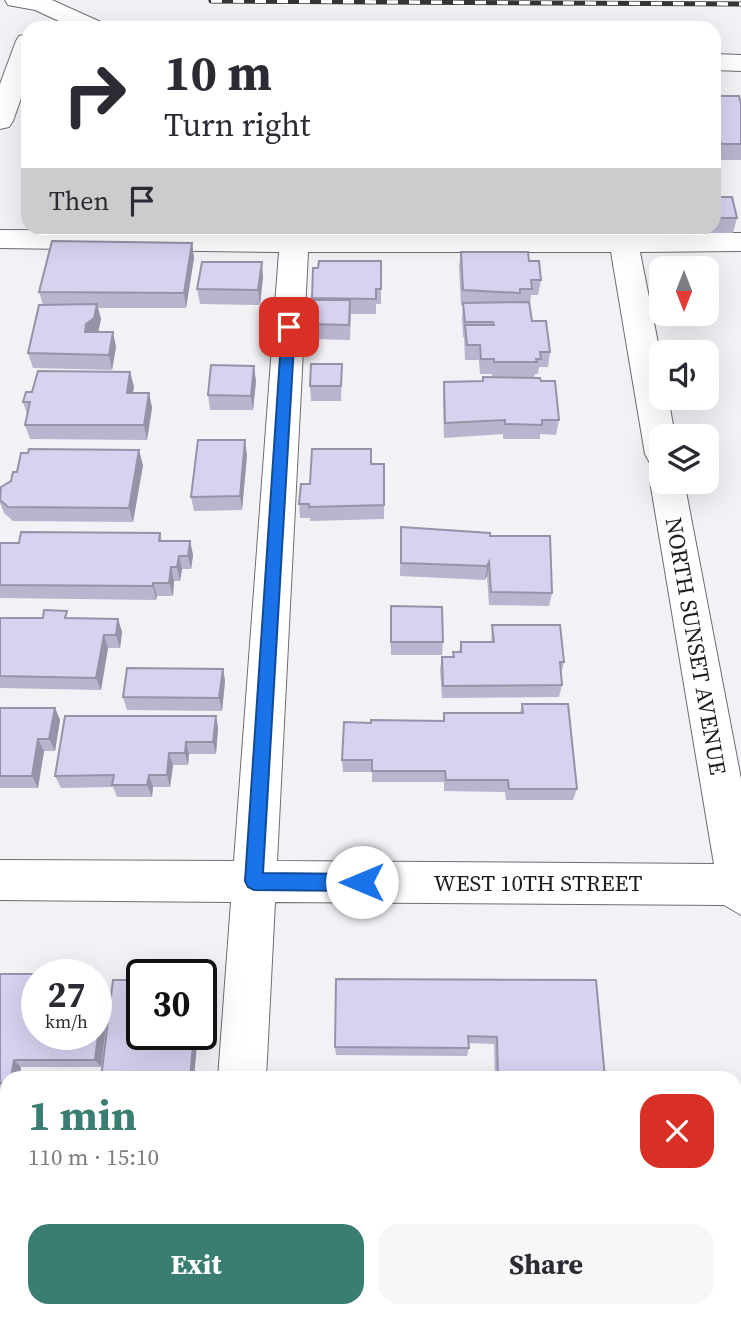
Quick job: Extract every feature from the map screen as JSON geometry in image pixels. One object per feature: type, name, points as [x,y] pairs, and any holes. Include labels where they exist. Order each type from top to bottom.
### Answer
[{"type":"street","points":[[17,0],[42,2],[80,21]]},
{"type":"street","points":[[35,21],[42,2]]},
{"type":"street","points":[[721,62],[741,63]]},
{"type":"street","points":[[0,121],[21,74]]},
{"type":"street","points":[[0,240],[294,243],[586,235]]},
{"type":"street","points":[[622,235],[657,424]]},
{"type":"street","points":[[637,235],[741,242]]},
{"type":"street","points":[[242,1071],[294,243]]},
{"type":"street","name":"NORTH SUNSET AVENUE","points":[[669,494],[740,888]]},
{"type":"street","name":"WEST 10TH STREET","points":[[0,880],[740,888]]},
{"type":"building","points":[[721,96],[739,96],[741,144],[721,144]]},
{"type":"building","points":[[721,197],[732,197],[737,218],[721,218]]},
{"type":"building","points":[[52,241],[192,243],[184,293],[39,292]]},
{"type":"building","points":[[461,252],[528,252],[529,261],[539,261],[541,280],[531,280],[532,289],[520,289],[520,293],[463,290]]},
{"type":"building","points":[[319,261],[381,261],[381,289],[376,289],[376,299],[312,298],[313,268],[318,268]]},
{"type":"building","points":[[202,262],[262,262],[258,290],[197,289]]},
{"type":"building","points":[[313,300],[350,300],[349,325],[311,324]]},
{"type":"building","points":[[529,302],[532,321],[546,321],[550,352],[540,352],[541,359],[536,359],[537,362],[494,362],[494,359],[481,359],[480,345],[467,345],[465,325],[494,325],[493,322],[465,322],[463,303]]},
{"type":"building","points":[[97,304],[94,318],[86,324],[85,332],[113,332],[109,355],[28,353],[39,305]]},
{"type":"building","points":[[311,364],[342,364],[341,386],[310,386]]},
{"type":"building","points":[[211,365],[254,366],[251,396],[208,395]]},
{"type":"building","points":[[38,371],[130,372],[127,393],[149,393],[144,425],[25,425],[30,402],[23,402],[26,392],[32,392]]},
{"type":"building","points":[[483,377],[540,378],[541,381],[555,381],[559,420],[542,420],[542,425],[505,424],[505,420],[445,423],[444,382],[483,381]]},
{"type":"building","points":[[198,440],[245,440],[240,496],[191,497]]},
{"type":"building","points":[[29,449],[139,450],[129,508],[8,507],[0,500],[1,487],[11,481],[13,472],[17,472],[21,453],[28,453]]},
{"type":"building","points":[[312,449],[371,449],[371,464],[384,464],[384,505],[309,507],[309,504],[299,504],[301,484],[310,484]]},
{"type":"building","points":[[401,527],[490,533],[490,536],[550,536],[552,593],[491,592],[489,562],[487,566],[401,563]]},
{"type":"building","points":[[21,532],[160,533],[159,541],[190,541],[188,556],[179,556],[177,567],[171,567],[169,583],[153,583],[153,586],[0,585],[0,543],[19,543]]},
{"type":"building","points":[[391,606],[442,607],[443,642],[391,642]]},
{"type":"building","points":[[44,610],[67,611],[65,618],[118,619],[116,635],[104,635],[96,678],[0,676],[0,618],[43,618]]},
{"type":"building","points":[[492,625],[560,625],[564,662],[560,662],[562,685],[443,686],[442,657],[454,657],[453,652],[461,652],[461,642],[494,642]]},
{"type":"building","points":[[127,668],[223,669],[219,698],[123,697]]},
{"type":"building","points":[[522,704],[568,704],[577,789],[509,789],[508,780],[446,780],[445,771],[372,771],[372,760],[342,760],[344,722],[444,721],[444,713],[523,713]]},
{"type":"building","points":[[0,708],[55,708],[49,739],[38,739],[32,776],[0,776]]},
{"type":"building","points":[[65,716],[216,716],[213,742],[186,742],[185,753],[169,753],[167,775],[149,775],[147,785],[112,785],[114,775],[55,776]]},
{"type":"building","points":[[0,974],[21,974],[21,1050],[96,1050],[95,1060],[14,1060],[12,1071],[0,1071]]},
{"type":"building","points":[[336,979],[596,980],[604,1071],[498,1071],[497,1037],[468,1036],[469,1048],[335,1047]]},
{"type":"building","points":[[113,980],[126,980],[126,1050],[193,1050],[191,1071],[102,1071],[104,1050],[112,1050]]},
{"type":"railway","points":[[211,1],[741,4]]},
{"type":"route","points":[[289,327],[254,881],[362,882]]}]
